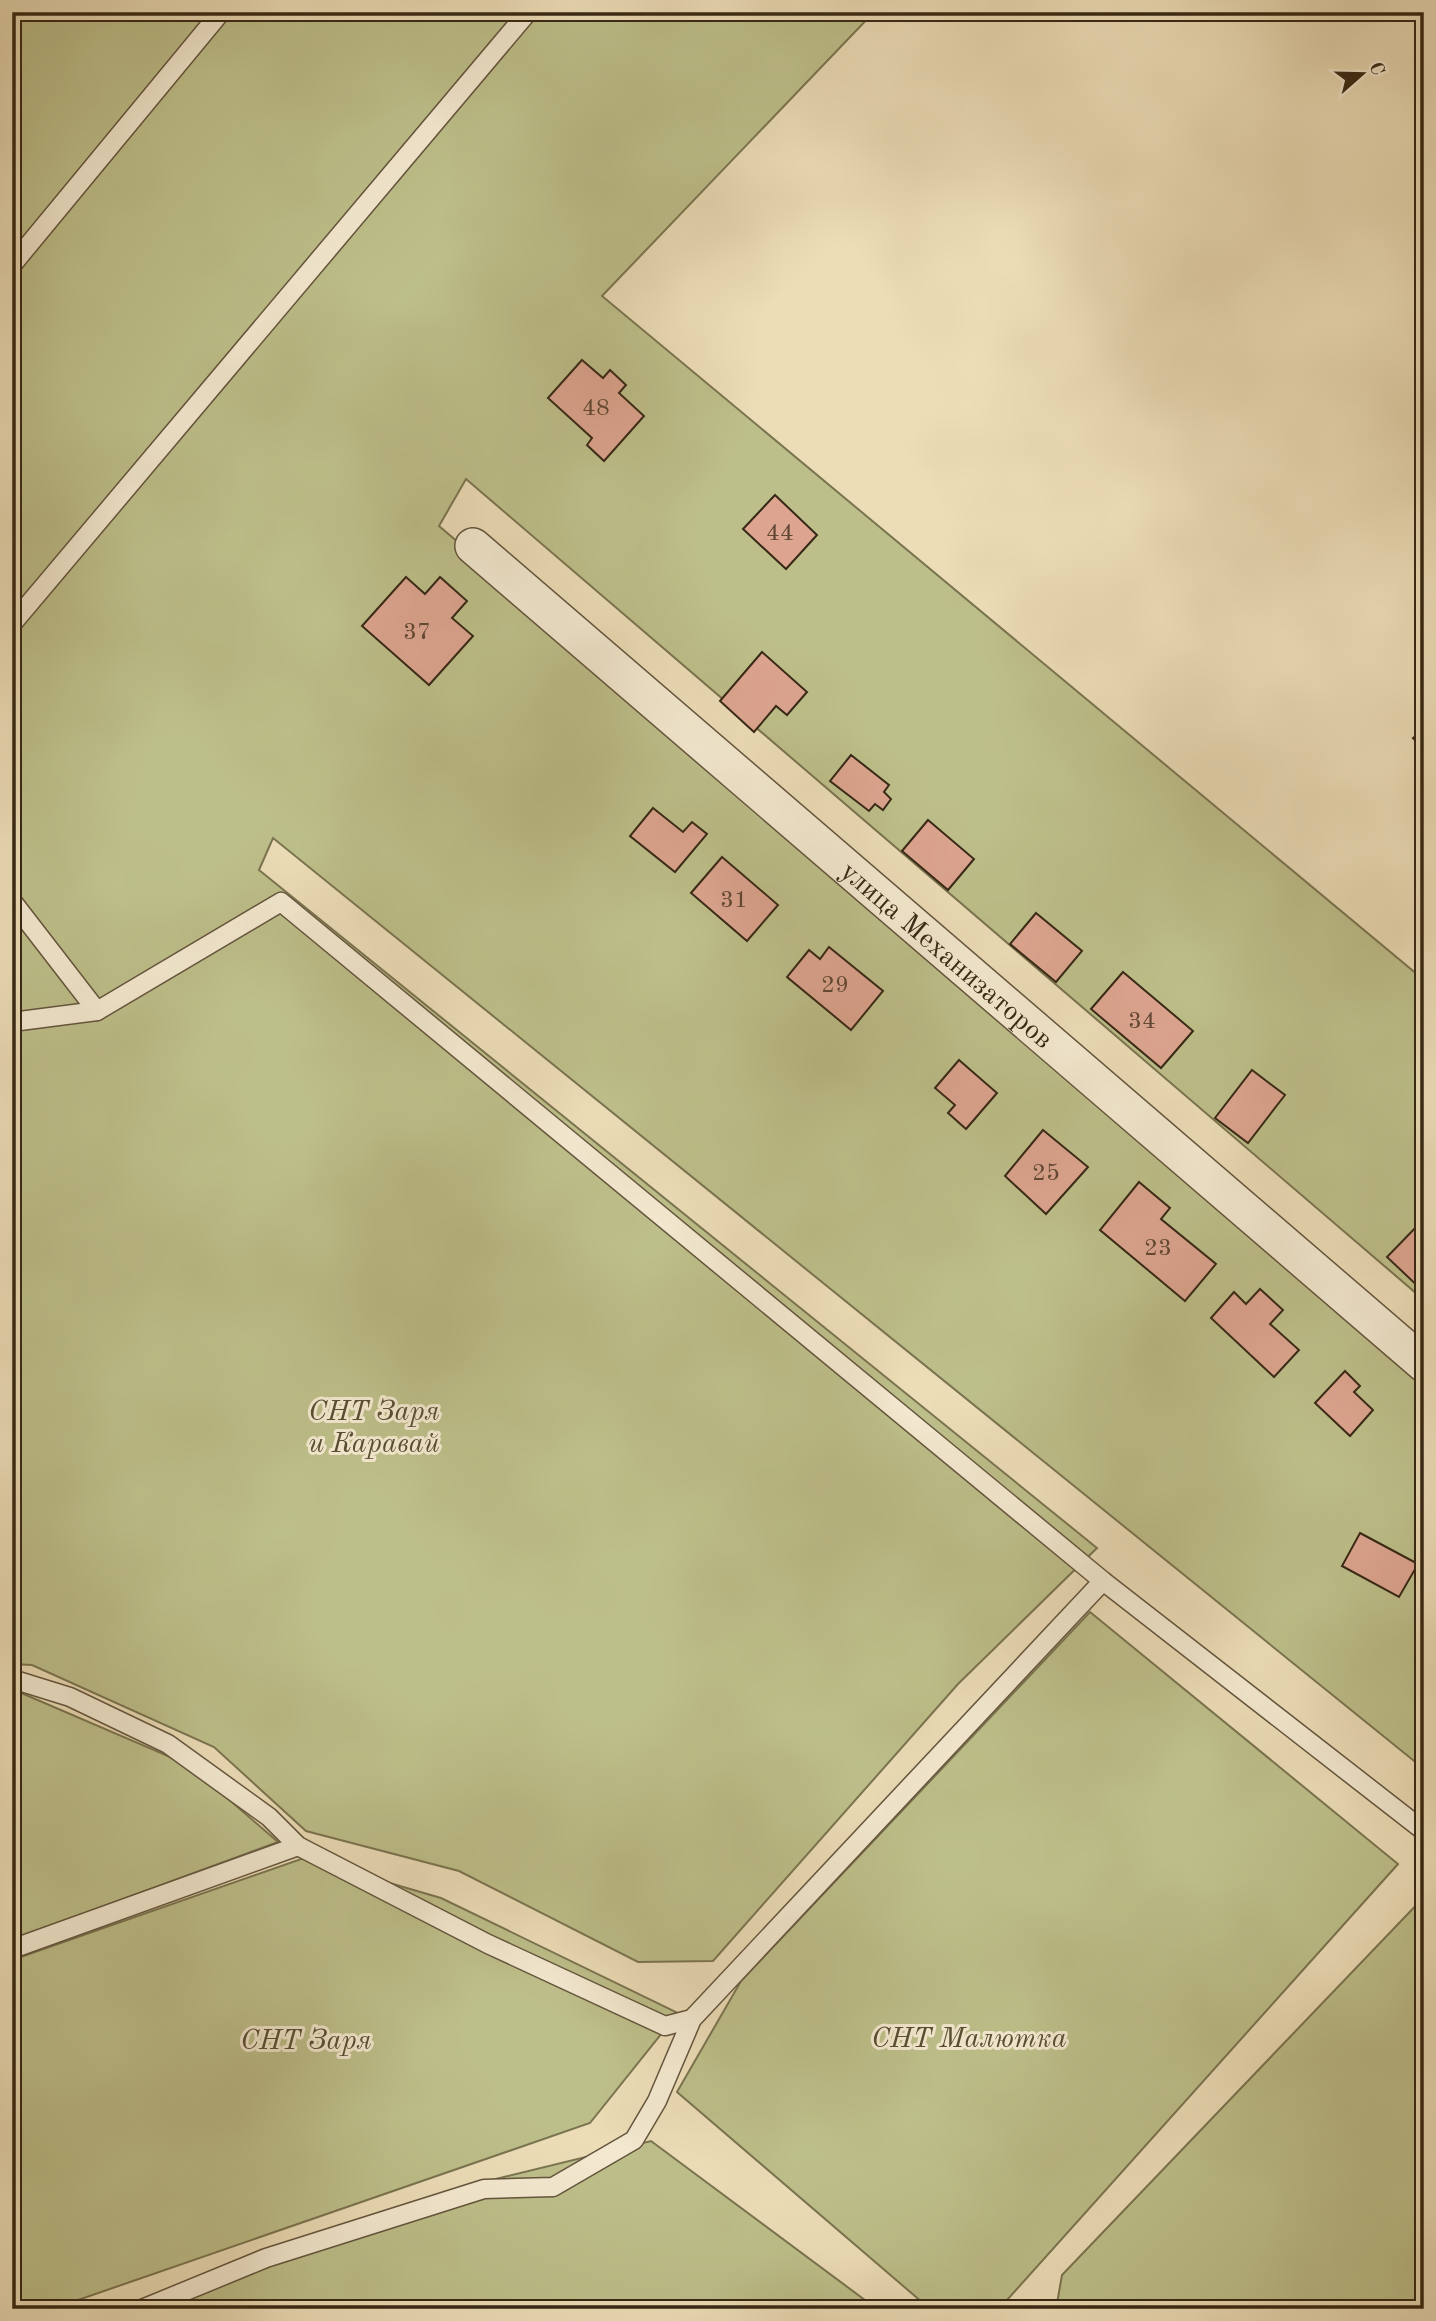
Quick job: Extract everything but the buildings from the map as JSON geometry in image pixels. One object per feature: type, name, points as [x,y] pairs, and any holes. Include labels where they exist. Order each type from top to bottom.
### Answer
[{"type":"street","name":"улица Механизаторов","points":[[473,546],[1424,1364]]},
{"type":"lane","points":[[12,265],[221,12]]},
{"type":"lane","points":[[12,624],[528,12]]},
{"type":"lane","points":[[12,901],[97,1011]]},
{"type":"lane","points":[[12,1022],[97,1011],[281,902],[1103,1581],[1424,1831]]},
{"type":"lane","points":[[142,2309],[266,2258],[484,2189],[553,2187],[634,2140],[657,2101],[692,2019],[1103,1581]]},
{"type":"lane","points":[[12,1679],[71,1697],[168,1744],[270,1817],[298,1846],[488,1944],[665,2026],[692,2019]]},
{"type":"lane","points":[[12,1949],[298,1846]]},
{"type":"green space","name":"СНТ Заря и Каравай","points":[[12,12],[874,12],[602,296],[1424,980],[1424,1300],[466,479],[439,526],[1424,1362],[1424,1769],[273,838],[259,870],[1097,1548],[958,1684],[713,1961],[638,1962],[459,1871],[306,1831],[214,1747],[32,1665],[12,1664]]},
{"type":"green space","name":"СНТ Малютка","points":[[1090,1612],[1398,1864],[999,2309],[930,2309],[677,2092],[741,1981]]},
{"type":"green space","points":[[12,1691],[189,1765],[278,1842],[12,1940]]},
{"type":"green space","name":"СНТ Заря","points":[[304,1858],[441,1898],[678,2013],[590,2123],[52,2309],[12,2309],[12,1960]]},
{"type":"green space","points":[[1424,1897],[1424,2309],[1056,2309],[1062,2275]]},
{"type":"green space","points":[[651,2141],[877,2309],[131,2309],[471,2185]]}]
